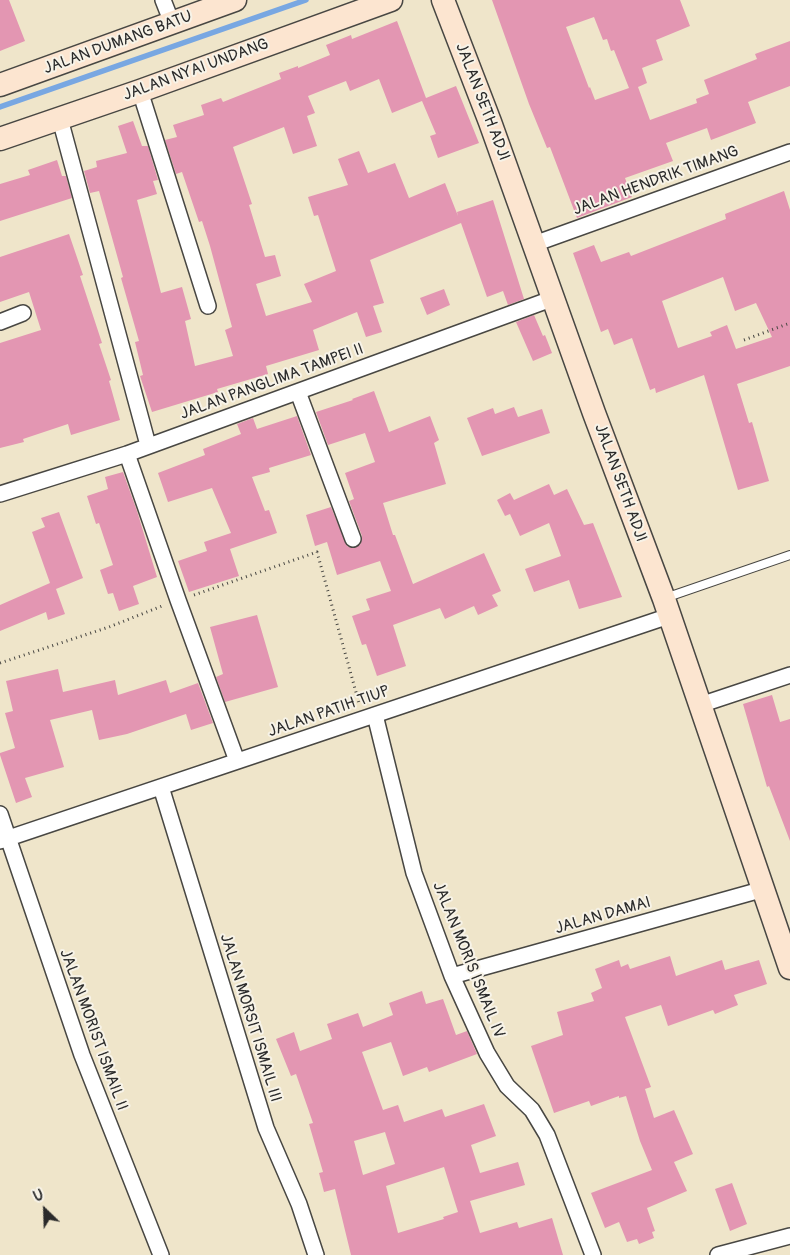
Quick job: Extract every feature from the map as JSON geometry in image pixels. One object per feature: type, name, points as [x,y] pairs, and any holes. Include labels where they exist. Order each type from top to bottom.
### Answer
[{"type":"street","points":[[162,0],[172,23]]},
{"type":"street","name":"JALAN DUMANG BATU","points":[[0,85],[235,0]]},
{"type":"street","name":"JALAN NYAI UNDANG","points":[[0,139],[140,91],[391,0]]},
{"type":"street","name":"JALAN SETH ADJI","points":[[443,0],[490,122],[666,608],[788,958]]},
{"type":"street","points":[[140,91],[208,306]]},
{"type":"street","points":[[60,119],[148,445]]},
{"type":"street","name":"JALAN HENDRIK TIMANG","points":[[534,244],[790,152]]},
{"type":"street","name":"JALAN PANGLIMA TAMPEI II","points":[[0,494],[127,454],[554,298]]},
{"type":"street","points":[[0,322],[23,313]]},
{"type":"street","points":[[298,392],[353,539]]},
{"type":"street","points":[[127,454],[237,761]]},
{"type":"street","name":"JALAN PATIH TIUP","points":[[4,839],[369,717],[666,608]]},
{"type":"street","points":[[700,705],[790,675]]},
{"type":"street","name":"JALAN MORIS ISMAIL IV","points":[[369,717],[414,872],[452,976],[487,1053],[507,1086],[532,1110],[547,1135],[593,1255]]},
{"type":"street","name":"JALAN MORSIT ISMAIL III","points":[[161,787],[266,1128],[299,1204],[316,1255]]},
{"type":"street","name":"JALAN MORIST ISMAIL II","points":[[0,814],[4,839],[82,1055],[161,1255]]},
{"type":"street","name":"JALAN DAMAI","points":[[452,976],[764,889]]},
{"type":"street","points":[[718,1255],[790,1236]]},
{"type":"lane","points":[[666,608],[790,555]]},
{"type":"path","points":[[744,340],[790,324]]},
{"type":"path","points":[[0,663],[109,627],[178,600],[317,552],[369,717]]},
{"type":"building","points":[[0,0],[9,0],[25,41],[0,51]]},
{"type":"building","points":[[492,0],[680,0],[690,26],[656,40],[663,60],[642,68],[647,83],[638,87],[650,120],[697,103],[696,99],[709,94],[704,80],[757,59],[755,54],[790,41],[790,86],[748,102],[756,123],[711,140],[707,128],[666,143],[673,161],[625,178],[632,197],[577,218],[550,147],[547,148],[529,104]],"holes":[[[594,17],[603,40],[607,39],[611,51],[614,50],[629,88],[595,100],[566,27]]]},
{"type":"building","points":[[397,21],[426,98],[456,86],[479,143],[438,158],[430,136],[436,134],[422,101],[392,113],[379,79],[350,91],[346,81],[308,96],[315,113],[307,116],[317,146],[293,154],[284,127],[233,147],[252,204],[249,205],[265,257],[275,255],[281,276],[256,284],[266,316],[312,302],[304,284],[336,271],[318,215],[314,216],[308,197],[348,185],[338,159],[359,151],[368,173],[395,163],[409,198],[445,183],[458,216],[457,212],[493,200],[524,299],[508,305],[503,291],[487,297],[461,223],[370,260],[384,303],[373,306],[382,332],[366,337],[357,312],[313,330],[319,350],[266,366],[268,374],[217,389],[218,392],[152,412],[140,376],[143,375],[135,342],[139,341],[99,191],[90,193],[84,171],[97,167],[96,161],[127,153],[118,126],[133,121],[142,146],[148,146],[158,180],[153,181],[157,194],[137,200],[161,293],[182,287],[191,319],[185,321],[195,366],[233,356],[225,330],[232,327],[210,246],[202,221],[199,222],[182,172],[176,174],[165,140],[177,137],[173,125],[204,115],[201,105],[221,98],[223,102],[281,79],[279,73],[298,66],[298,68],[330,55],[326,45],[351,35],[352,39]]},
{"type":"building","points":[[57,160],[62,176],[66,176],[72,198],[0,221],[0,184],[30,175],[28,170]]},
{"type":"building","points":[[784,191],[790,210],[790,366],[737,384],[749,423],[752,422],[769,481],[738,490],[704,375],[656,393],[655,388],[650,390],[632,338],[614,345],[608,329],[601,332],[573,253],[594,245],[601,262],[629,252],[631,256],[726,219],[725,214]],"holes":[[[723,277],[735,311],[756,303],[772,337],[736,349],[727,325],[710,332],[712,336],[678,348],[662,301]]]},
{"type":"building","points":[[69,234],[83,275],[80,276],[102,343],[99,344],[111,380],[109,381],[120,420],[71,435],[68,424],[23,439],[24,442],[0,448],[0,343],[41,330],[29,292],[0,302],[0,257]]},
{"type":"building","points":[[444,289],[450,305],[427,315],[420,298]]},
{"type":"building","points":[[534,315],[552,353],[533,361],[516,322]]},
{"type":"building","points":[[374,391],[389,432],[430,416],[439,440],[434,443],[446,484],[383,503],[393,535],[395,535],[413,584],[484,553],[501,591],[492,595],[498,606],[478,615],[474,606],[445,619],[440,608],[393,625],[406,666],[377,676],[366,644],[362,645],[352,616],[370,610],[366,599],[391,591],[380,561],[337,575],[327,542],[315,546],[306,515],[331,507],[347,546],[352,548],[360,545],[362,536],[349,501],[354,499],[345,473],[375,462],[365,433],[328,445],[316,412]]},
{"type":"building","points":[[514,407],[518,417],[542,409],[550,433],[482,456],[467,418],[493,408],[495,414]]},
{"type":"building","points":[[297,416],[311,455],[269,468],[270,472],[252,477],[265,511],[269,510],[277,533],[230,549],[239,576],[189,592],[178,561],[207,551],[204,542],[231,533],[212,488],[168,502],[158,473],[205,455],[203,449],[241,434],[237,424],[253,418],[257,429]]},
{"type":"building","points":[[123,472],[157,577],[133,586],[139,604],[119,611],[113,593],[108,594],[100,570],[113,565],[99,523],[96,524],[87,496],[108,489],[105,477]]},
{"type":"building","points":[[549,484],[554,495],[567,489],[584,525],[593,523],[622,597],[579,609],[569,580],[534,592],[525,569],[561,556],[549,523],[520,536],[510,514],[505,516],[497,500],[510,493],[514,500]]},
{"type":"building","points":[[59,512],[83,578],[56,589],[65,614],[48,620],[46,612],[0,631],[0,605],[50,583],[32,532],[45,527],[41,518]]},
{"type":"building","points":[[257,615],[278,687],[225,702],[216,677],[223,674],[210,627]]},
{"type":"building","points":[[58,669],[63,692],[115,680],[118,695],[166,680],[170,693],[198,683],[213,723],[191,730],[186,714],[127,734],[99,740],[92,710],[50,720],[64,767],[25,778],[32,797],[16,803],[0,755],[0,753],[15,748],[5,713],[13,711],[6,681]]},
{"type":"building","points":[[772,695],[780,722],[790,719],[790,841],[769,786],[767,787],[743,704]]},
{"type":"building","points":[[670,956],[676,976],[722,960],[725,970],[759,960],[767,984],[734,995],[738,1005],[715,1014],[713,1010],[668,1026],[661,1005],[625,1017],[651,1087],[645,1089],[654,1118],[674,1110],[693,1154],[674,1162],[687,1191],[647,1208],[655,1231],[652,1232],[654,1238],[639,1244],[637,1239],[627,1242],[619,1222],[605,1228],[591,1193],[652,1170],[640,1141],[626,1096],[619,1098],[619,1096],[591,1106],[589,1101],[554,1113],[531,1046],[563,1035],[557,1012],[594,1001],[591,993],[602,988],[595,969],[619,960],[621,967],[628,964],[630,969]]},
{"type":"building","points":[[422,991],[426,1004],[443,999],[456,1035],[467,1031],[477,1054],[429,1072],[427,1067],[403,1076],[391,1042],[362,1052],[383,1110],[398,1105],[404,1122],[442,1109],[445,1117],[484,1104],[496,1136],[471,1145],[480,1173],[518,1162],[525,1185],[470,1201],[480,1233],[517,1222],[519,1228],[552,1218],[563,1255],[351,1255],[335,1189],[324,1192],[319,1173],[323,1172],[309,1124],[313,1123],[296,1074],[291,1076],[276,1039],[294,1032],[300,1051],[332,1039],[327,1024],[358,1013],[363,1027],[393,1015],[389,1003]],"holes":[[[385,1132],[395,1164],[363,1175],[354,1141]],[[444,1167],[458,1212],[443,1217],[444,1219],[398,1233],[386,1186]]]},
{"type":"building","points":[[732,1183],[747,1224],[730,1231],[715,1189]]},
{"type":"waterway","points":[[0,107],[306,0]]}]
